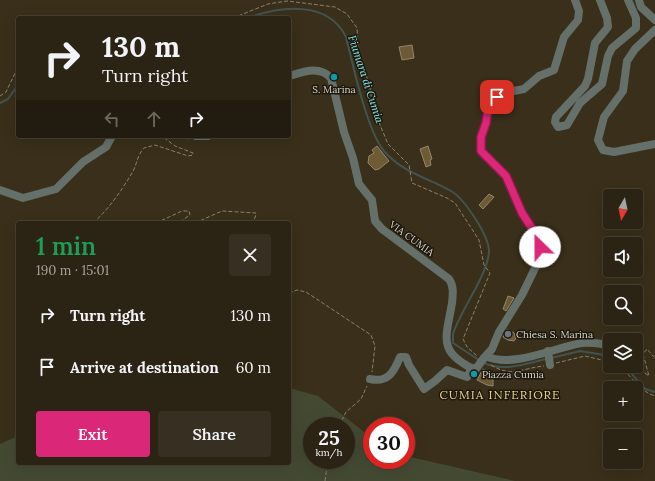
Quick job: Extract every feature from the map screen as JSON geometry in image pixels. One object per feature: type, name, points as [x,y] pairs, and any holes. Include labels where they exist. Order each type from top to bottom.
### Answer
[{"type":"street","points":[[370,379],[378,381],[391,375],[400,357],[406,357],[409,366],[424,389],[447,370],[467,377],[484,358],[522,295],[538,262],[540,252],[537,236],[522,213],[506,176],[481,151],[481,137],[486,123],[488,109],[492,101],[500,95],[524,89],[539,76],[554,70],[564,37],[578,20],[579,11],[575,0]]},
{"type":"street","points":[[600,0],[607,18],[608,27],[595,43],[588,78],[582,90],[556,117],[556,125],[562,127],[567,125],[575,110],[584,99],[602,84],[608,56],[612,48],[636,28],[637,20],[628,0]]},
{"type":"street","points":[[639,0],[641,7],[655,20]]},
{"type":"street","points":[[655,30],[630,57],[626,64],[623,91],[604,118],[598,140],[601,148],[611,152],[655,144]]},
{"type":"street","name":"VIA CUMIA","points":[[291,76],[314,71],[326,74],[331,78],[344,132],[355,165],[359,184],[372,200],[375,221],[382,229],[449,279],[453,292],[447,345],[455,358],[475,367]]},
{"type":"street","points":[[0,190],[23,198],[56,190],[83,162],[106,147],[111,138]]},
{"type":"street","points":[[484,358],[506,361],[584,343],[603,344]]},
{"type":"street","points":[[548,352],[550,364]]},
{"type":"path","points":[[238,16],[262,6],[288,1],[334,7],[350,17],[357,28],[359,60],[369,82],[373,108],[388,144],[409,165],[412,183],[452,201],[481,245],[483,262],[490,273],[463,339],[467,348],[509,373],[585,356],[603,360]]},
{"type":"path","points":[[0,96],[6,92],[16,72]]},
{"type":"path","points":[[95,221],[114,199],[132,172],[144,148],[155,145],[188,156],[193,155],[192,153],[175,146],[165,138]]},
{"type":"path","points":[[180,138],[189,140],[190,138]]},
{"type":"path","points":[[160,221],[182,211],[189,211],[188,217],[181,221]]},
{"type":"path","points":[[200,221],[222,211],[256,212],[255,218],[251,221]]},
{"type":"path","points":[[291,292],[297,290],[306,292],[371,335],[376,349],[370,379],[362,396],[346,412],[344,417]]},
{"type":"path","points":[[643,372],[649,376],[643,354],[647,348],[655,358]]},
{"type":"path","points":[[628,373],[642,390],[655,396]]},
{"type":"path","points":[[325,481],[327,469]]},
{"type":"green space","points":[[291,389],[318,396],[345,417],[303,417],[303,469],[355,469],[355,425],[363,431],[363,469],[415,469],[415,458],[515,481],[0,481],[0,444],[16,437],[16,465],[291,465]]},
{"type":"building","points":[[412,45],[414,58],[402,60],[399,47]]},
{"type":"building","points":[[377,146],[389,161],[379,169],[375,170],[368,163],[369,156],[374,153],[372,150]]},
{"type":"building","points":[[428,146],[432,159],[430,160],[431,165],[426,167],[420,149]]},
{"type":"building","points":[[489,194],[494,197],[483,209],[479,205]]},
{"type":"building","points":[[508,296],[514,298],[506,311],[503,309]]},
{"type":"building","name":"Chiesa S. Marina","points":[[507,329],[514,333],[516,338],[514,341],[503,337]]},
{"type":"building","points":[[483,369],[493,374],[493,386],[477,380]]},
{"type":"waterway","name":"Fiumara di Cumia","points":[[254,16],[274,11],[302,9],[316,12],[328,17],[338,25],[346,37],[366,114],[378,142],[384,151],[391,159],[407,170],[451,191],[462,201],[475,218],[485,236],[489,251],[484,271],[453,334],[453,343],[479,360]]},
{"type":"waterway","name":"Fiumara di Cumia","points":[[0,103],[8,99],[16,88]]},
{"type":"waterway","name":"Fiumara di Cumia","points":[[551,358],[580,351],[603,355]]},
{"type":"waterway","name":"Fiumara di Cumia","points":[[484,363],[492,366],[507,367],[523,365],[546,359]]},
{"type":"waterway","name":"Fiumara di Cumia","points":[[631,373],[645,389],[655,392]]},
{"type":"place","name":"S. Marina","points":[[334,77]]},
{"type":"place","name":"Chiesa S. Marina","points":[[508,334]]},
{"type":"place","name":"Piazza Cumia","points":[[474,374]]},
{"type":"district","name":"CUMIA INFERIORE","points":[[500,395]]},
{"type":"route","points":[[497,97],[488,106],[486,123],[481,137],[480,148],[484,156],[503,171],[510,183],[522,213],[539,240],[540,247]]}]
